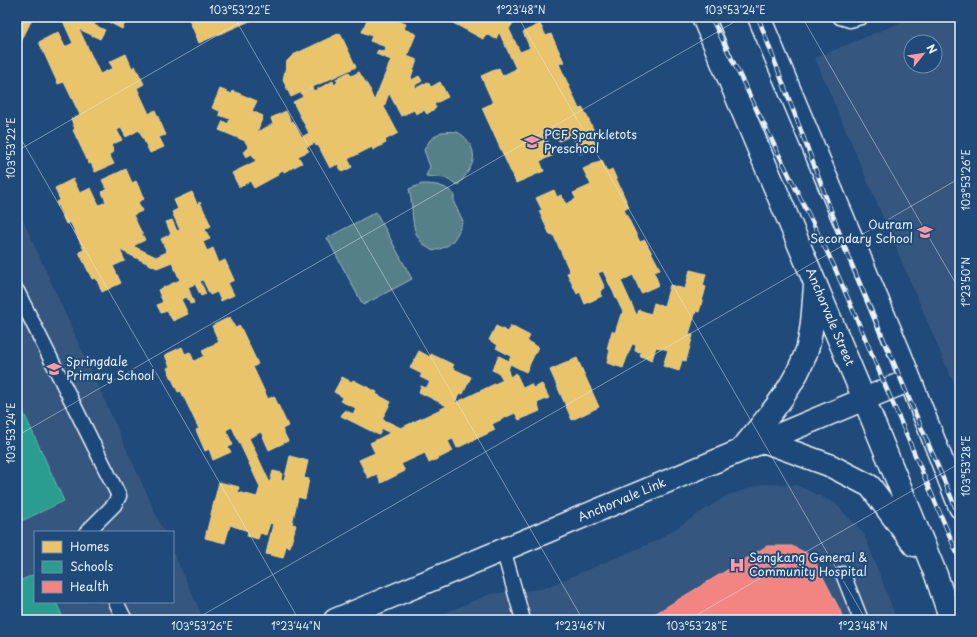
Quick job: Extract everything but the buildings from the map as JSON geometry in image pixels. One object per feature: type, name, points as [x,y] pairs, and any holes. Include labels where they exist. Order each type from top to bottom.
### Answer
[{"type":"street","name":"Anchorvale Street","points":[[703,17],[864,399],[936,575],[951,620]]},
{"type":"street","points":[[758,17],[910,380],[960,507]]},
{"type":"street","points":[[740,450],[781,401],[799,371],[807,349],[812,324],[816,283]]},
{"type":"street","name":"Anchorvale Link","points":[[334,620],[910,380]]},
{"type":"street","points":[[763,441],[829,464],[870,486],[936,575]]},
{"type":"lane","points":[[840,17],[850,20],[861,17]]},
{"type":"lane","points":[[17,291],[119,496],[114,505],[88,531]]},
{"type":"lane","points":[[503,549],[523,620]]},
{"type":"lane","points":[[843,574],[861,620]]},
{"type":"lane","points":[[116,603],[125,620]]},
{"type":"shaded area","name":"Outram Secondary School","points":[[914,17],[960,17],[960,398],[815,58]]},
{"type":"shaded area","name":"Springdale Primary School","points":[[17,207],[164,531],[34,531],[34,603],[174,603],[174,554],[204,620],[17,620]]},
{"type":"shaded area","name":"Sengkang General & Community Hospital","points":[[762,484],[796,485],[835,503],[864,534],[897,620],[428,620],[490,594],[542,589],[656,541],[726,496]]},
{"type":"green space","points":[[441,132],[457,132],[461,134],[469,142],[473,151],[473,161],[471,166],[467,174],[458,185],[445,178],[426,176],[430,167],[424,150],[430,140]]},
{"type":"green space","points":[[422,184],[439,186],[454,194],[454,203],[463,221],[455,238],[449,244],[433,251],[425,245],[415,231],[409,189]]},
{"type":"green space","points":[[376,212],[412,279],[363,305],[327,238]]},
{"type":"railway","points":[[711,17],[834,266],[960,560]]},
{"type":"railway","points":[[758,17],[849,258],[960,518]]},
{"type":"place","name":"PCF Sparkletots Preschool","points":[[532,142]]},
{"type":"place","name":"Outram Secondary School","points":[[925,232]]},
{"type":"place","name":"Springdale Primary School","points":[[54,369]]},
{"type":"place","name":"Sengkang General & Community Hospital","points":[[737,565]]}]
